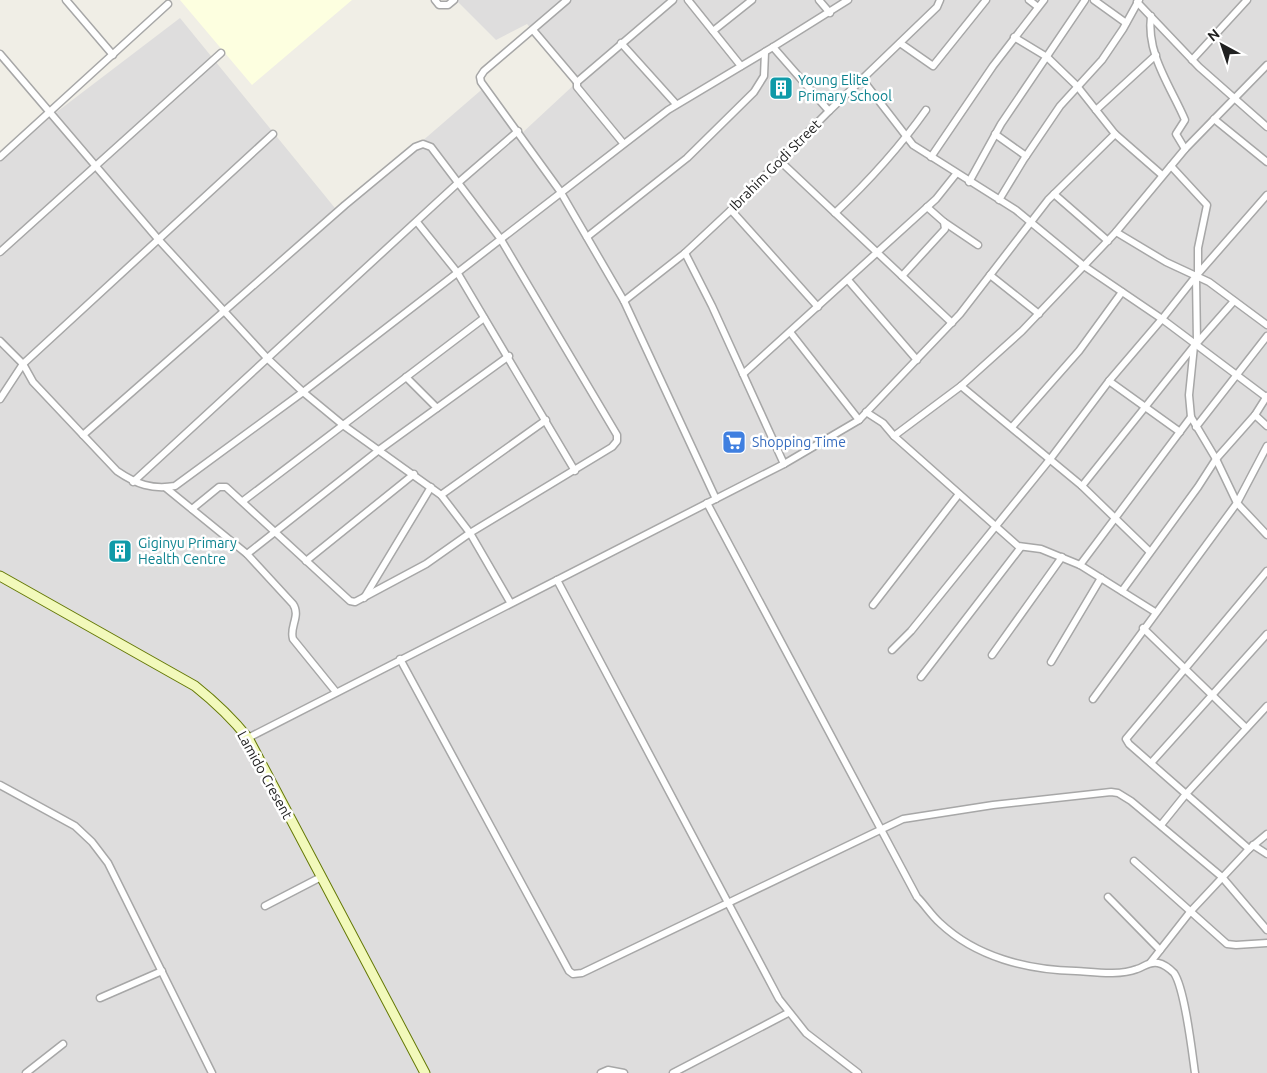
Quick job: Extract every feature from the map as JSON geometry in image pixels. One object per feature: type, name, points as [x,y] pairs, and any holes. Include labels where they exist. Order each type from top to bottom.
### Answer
[{"type":"street","points":[[66,0],[113,55]]},
{"type":"street","points":[[435,0],[439,4],[448,5],[454,0]]},
{"type":"street","points":[[567,0],[480,77],[481,82],[560,191],[624,301],[716,498]]},
{"type":"street","points":[[577,82],[673,0]]},
{"type":"street","points":[[688,0],[741,66]]},
{"type":"street","points":[[713,31],[752,0]]},
{"type":"street","points":[[819,0],[830,13]]},
{"type":"street","points":[[0,341],[23,364],[33,382],[117,471],[134,482],[150,487],[166,488],[184,482],[303,392],[560,191],[676,104],[830,13],[848,0]]},
{"type":"street","name":"Ibrahim Godi Street","points":[[624,301],[685,253],[731,210],[829,111],[937,7],[940,0]]},
{"type":"street","points":[[900,43],[933,66],[986,0]]},
{"type":"street","points":[[1029,0],[1038,7]]},
{"type":"street","points":[[931,157],[1014,37],[1044,0]]},
{"type":"street","points":[[969,182],[995,134],[1085,0]]},
{"type":"street","points":[[1094,0],[1126,23]]},
{"type":"street","points":[[1192,60],[1247,0]]},
{"type":"street","points":[[999,200],[1060,106],[1102,60],[1138,1],[1192,60],[1234,100],[1267,127]]},
{"type":"street","points":[[0,157],[168,4]]},
{"type":"street","points":[[1151,16],[1150,34],[1156,56],[1185,120],[1176,134],[1185,149]]},
{"type":"street","points":[[533,30],[577,82],[577,87],[623,143]]},
{"type":"street","points":[[1014,37],[1047,57],[1078,86],[1115,134],[1162,175]]},
{"type":"street","points":[[622,43],[676,104]]},
{"type":"street","points":[[773,47],[829,111]]},
{"type":"street","points":[[587,237],[687,158],[754,92],[764,76],[765,52]]},
{"type":"street","points":[[0,252],[96,168],[221,53]]},
{"type":"street","points":[[0,54],[49,114],[158,239],[268,359],[303,392],[343,425],[441,495],[470,533],[510,602]]},
{"type":"street","points":[[1096,110],[1156,56]]},
{"type":"street","points":[[894,436],[961,386],[1039,314],[1116,232],[1185,149],[1267,65]]},
{"type":"street","points":[[862,79],[906,138],[956,174],[999,200],[1030,222],[1084,266],[1162,319],[1236,376],[1267,397],[1255,414],[1216,458],[1198,487],[1122,591]]},
{"type":"street","points":[[835,213],[867,183],[906,138],[926,110]]},
{"type":"street","points":[[1214,119],[1267,162]]},
{"type":"street","points":[[134,482],[459,182],[518,131]]},
{"type":"street","points":[[0,399],[23,364],[273,134]]},
{"type":"street","points":[[995,134],[1026,156]]},
{"type":"street","points":[[248,738],[510,602],[784,464],[860,420],[952,323],[1054,194],[1115,134]]},
{"type":"street","points":[[83,435],[415,147],[422,144],[431,148],[459,182],[500,238],[617,435],[617,442],[575,470],[470,533],[426,564],[364,599],[355,602],[350,601],[226,487],[222,486],[192,509]]},
{"type":"street","points":[[780,161],[952,323]]},
{"type":"street","points":[[1171,166],[1207,205],[1198,248],[1195,345],[1189,395],[1191,417],[1216,458],[1237,503],[1267,535]]},
{"type":"street","points":[[743,374],[818,308],[876,252],[927,207],[945,190],[956,174]]},
{"type":"street","points":[[1054,194],[1108,240]]},
{"type":"street","points":[[892,650],[911,631],[994,525],[1051,458],[1109,381],[1197,275],[1267,195]]},
{"type":"street","points":[[927,207],[944,222],[978,246]]},
{"type":"street","points":[[731,210],[818,308]]},
{"type":"street","points":[[417,222],[457,272],[509,356],[575,470]]},
{"type":"street","points":[[902,276],[944,229],[944,222]]},
{"type":"street","points":[[1116,232],[1166,262],[1197,275],[1267,325]]},
{"type":"street","points":[[685,253],[784,464]]},
{"type":"street","points":[[990,275],[1039,314]]},
{"type":"street","points":[[848,280],[917,360]]},
{"type":"street","points":[[1012,427],[1079,351],[1122,292]]},
{"type":"street","points":[[1082,486],[1195,345],[1234,301]]},
{"type":"street","points":[[243,501],[484,318]]},
{"type":"street","points":[[790,332],[860,420]]},
{"type":"street","points":[[1196,427],[1267,336]]},
{"type":"street","points":[[247,554],[380,450],[509,356]]},
{"type":"street","points":[[406,377],[437,408]]},
{"type":"street","points":[[1109,381],[1180,432]]},
{"type":"street","points":[[961,386],[1051,458],[1150,551]]},
{"type":"street","points":[[866,412],[883,424],[894,436],[1021,547],[1041,549],[1080,565],[1155,612]]},
{"type":"street","points":[[1255,414],[1267,426]]},
{"type":"street","points":[[1080,565],[1191,417]]},
{"type":"street","points":[[441,495],[546,420]]},
{"type":"street","points":[[1093,699],[1143,628],[1237,503],[1267,446]]},
{"type":"street","points":[[306,561],[414,474]]},
{"type":"street","points":[[364,599],[431,487]]},
{"type":"street","points":[[166,488],[247,554],[296,608],[292,633],[293,639],[336,692]]},
{"type":"street","points":[[873,605],[960,494]]},
{"type":"street","points":[[707,502],[917,897],[940,923],[969,945],[996,957],[1033,967],[1074,971],[1125,972],[1150,963],[1164,966],[1173,973],[1177,982],[1191,1036],[1195,1073]]},
{"type":"street","points":[[921,677],[1021,547]]},
{"type":"street","points":[[992,655],[1062,557]]},
{"type":"street","points":[[1267,571],[1126,739],[1129,744],[1186,794],[1251,847],[1267,854]]},
{"type":"street","name":"Lamido Cresent","points":[[0,576],[195,686],[218,704],[248,738],[425,1073]]},
{"type":"street","points":[[1051,662],[1101,578]]},
{"type":"street","points":[[557,580],[728,904],[788,1012],[816,1042],[858,1073]]},
{"type":"street","points":[[1143,628],[1246,728]]},
{"type":"street","points":[[1151,763],[1267,634]]},
{"type":"street","points":[[400,659],[569,971],[577,975],[728,904],[880,828],[910,817],[1111,792],[1118,793],[1131,801],[1161,824],[1222,878],[1267,930]]},
{"type":"street","points":[[1161,824],[1267,706]]},
{"type":"street","points":[[0,785],[75,826],[92,842],[108,864],[212,1073]]},
{"type":"street","points":[[1150,963],[1190,912],[1251,847],[1267,834]]},
{"type":"street","points":[[1134,861],[1231,946],[1267,943]]},
{"type":"street","points":[[265,906],[321,876]]},
{"type":"street","points":[[1108,897],[1160,950]]},
{"type":"street","points":[[100,998],[162,971]]},
{"type":"street","points":[[673,1073],[788,1012]]},
{"type":"street","points":[[26,1073],[63,1044]]},
{"type":"street","points":[[601,1073],[608,1070],[624,1073]]},
{"type":"shaded area","points":[[180,0],[352,0],[252,85]]},
{"type":"shaded area","points":[[456,0],[1267,0],[1267,1073],[0,1073],[0,159],[54,114],[180,18],[339,213],[487,85],[521,134],[577,82],[527,24],[496,40]]},
{"type":"place","name":"Young Elite Primary School","points":[[781,88]]},
{"type":"place","name":"Shopping Time","points":[[734,442]]},
{"type":"place","name":"Giginyu Primary Health Centre","points":[[120,551]]}]
